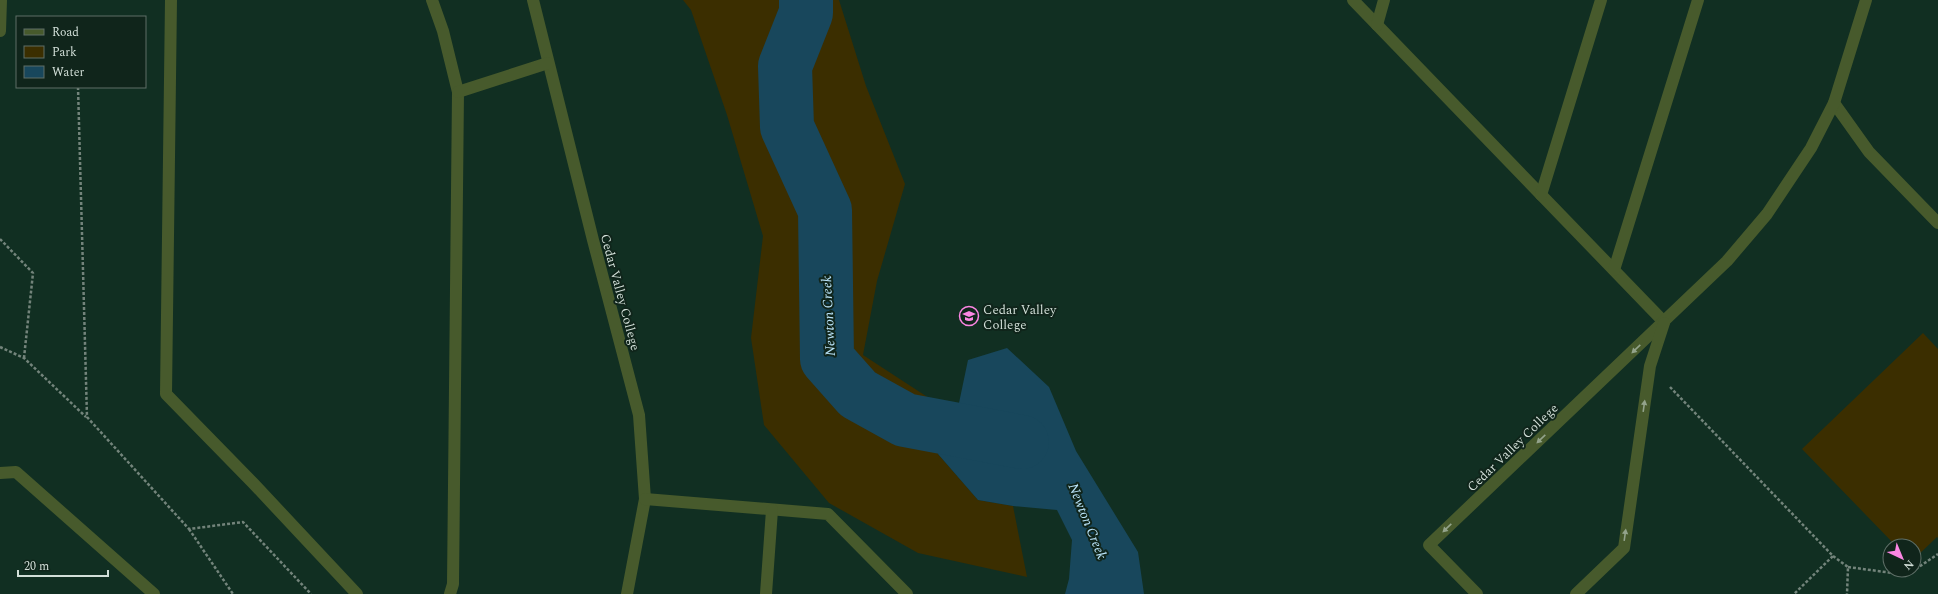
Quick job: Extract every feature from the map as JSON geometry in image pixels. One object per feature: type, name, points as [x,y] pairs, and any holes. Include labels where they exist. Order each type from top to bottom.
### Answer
[{"type":"lane","points":[[0,30],[1,0]]},
{"type":"lane","points":[[171,0],[166,394],[253,483],[357,594]]},
{"type":"lane","points":[[432,0],[443,31],[458,92],[453,584],[450,594]]},
{"type":"lane","name":"Cedar Valley College","points":[[533,0],[639,415],[645,499],[627,594]]},
{"type":"lane","points":[[1353,0],[1664,322]]},
{"type":"lane","points":[[1377,25],[1384,0]]},
{"type":"lane","points":[[1541,195],[1601,0]]},
{"type":"lane","points":[[1614,270],[1698,0]]},
{"type":"lane","name":"Cedar Valley College","points":[[1477,594],[1430,545],[1727,261],[1767,214],[1811,148],[1834,103],[1866,0]]},
{"type":"lane","points":[[458,92],[548,63]]},
{"type":"lane","points":[[1834,103],[1869,152],[1938,223]]},
{"type":"lane","name":"Cedar Valley College","points":[[1576,594],[1624,548],[1650,366],[1664,322]]},
{"type":"lane","points":[[0,473],[16,472],[154,594]]},
{"type":"lane","points":[[645,499],[828,514],[907,594]]},
{"type":"lane","points":[[766,594],[772,510]]},
{"type":"path","points":[[78,88],[87,417]]},
{"type":"path","points":[[0,239],[33,273],[24,358]]},
{"type":"path","points":[[0,346],[24,358],[87,417],[189,529],[233,594]]},
{"type":"path","points":[[1650,366],[1833,556],[1848,567],[1907,575],[1938,554]]},
{"type":"path","points":[[189,529],[243,522],[311,594]]},
{"type":"path","points":[[1794,594],[1833,556]]},
{"type":"path","points":[[1847,594],[1848,567]]},
{"type":"shaded area","name":"Cedar Valley College","points":[[0,0],[1938,0],[1938,594],[0,594]]},
{"type":"green space","points":[[683,0],[839,0],[866,86],[905,184],[877,281],[863,355],[955,415],[938,454],[978,500],[1013,506],[1027,577],[918,553],[829,503],[764,425],[751,338],[763,236],[727,115],[691,10]]},
{"type":"green space","points":[[1923,333],[1938,349],[1938,538],[1937,537],[1922,551],[1922,538],[1888,538],[1802,449]]},
{"type":"water","points":[[1007,348],[1049,387],[1076,451],[1138,552],[1144,594],[1065,594],[1069,579],[1072,540],[1057,510],[1013,506],[978,500],[938,454],[959,403],[968,360]]},
{"type":"waterway","name":"Newton Creek","points":[[806,0],[806,13],[785,66],[787,127],[825,210],[827,359],[858,394],[905,420],[1022,442]]},
{"type":"place","name":"Cedar Valley College","points":[[969,316]]}]
